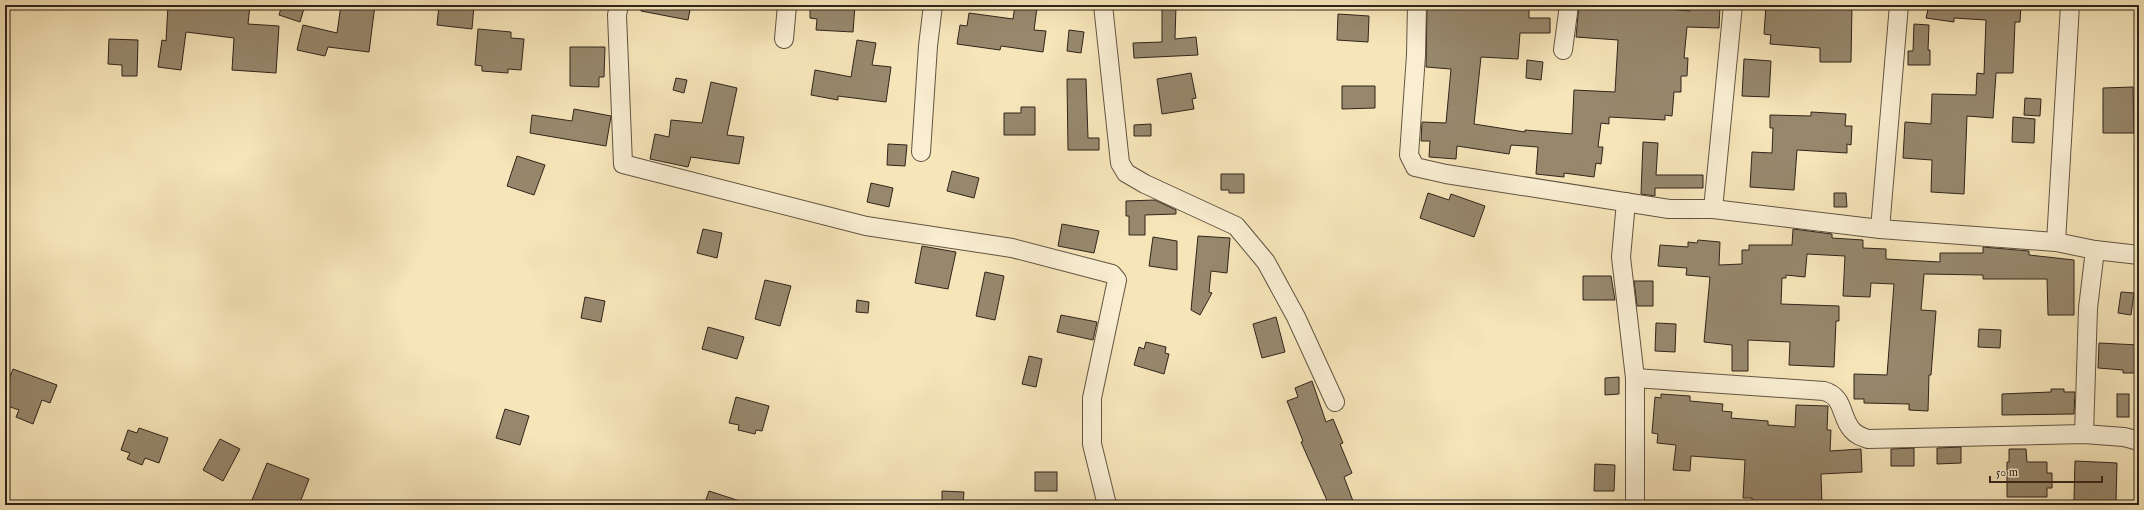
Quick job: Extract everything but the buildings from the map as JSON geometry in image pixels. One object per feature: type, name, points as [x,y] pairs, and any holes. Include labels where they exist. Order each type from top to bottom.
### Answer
[{"type":"street","points":[[619,5],[618,47],[623,164],[866,226],[1012,248],[1112,274],[1117,280],[1092,398],[1092,444],[1107,505]]},
{"type":"street","points":[[784,40],[787,5]]},
{"type":"street","points":[[921,152],[928,46],[933,5]]},
{"type":"street","points":[[1103,5],[1120,163],[1126,173],[1145,184],[1236,226],[1266,262],[1296,318],[1335,402]]},
{"type":"street","points":[[1417,5],[1416,55],[1409,155],[1415,166],[1446,174],[1669,209],[1713,209],[1880,230],[2056,242],[2095,250],[2139,255]]},
{"type":"street","points":[[1563,50],[1569,5]]},
{"type":"street","points":[[1713,209],[1733,5]]},
{"type":"street","points":[[1880,230],[1899,5]]},
{"type":"street","points":[[2056,242],[2070,5]]},
{"type":"street","points":[[1626,202],[1621,257],[1635,378],[1635,505]]},
{"type":"street","points":[[2084,434],[2088,308],[2095,250]]},
{"type":"street","points":[[1635,378],[1824,391],[1832,393],[1838,399],[1851,429],[1858,435],[1868,439],[2084,434],[2124,437],[2139,441]]}]
